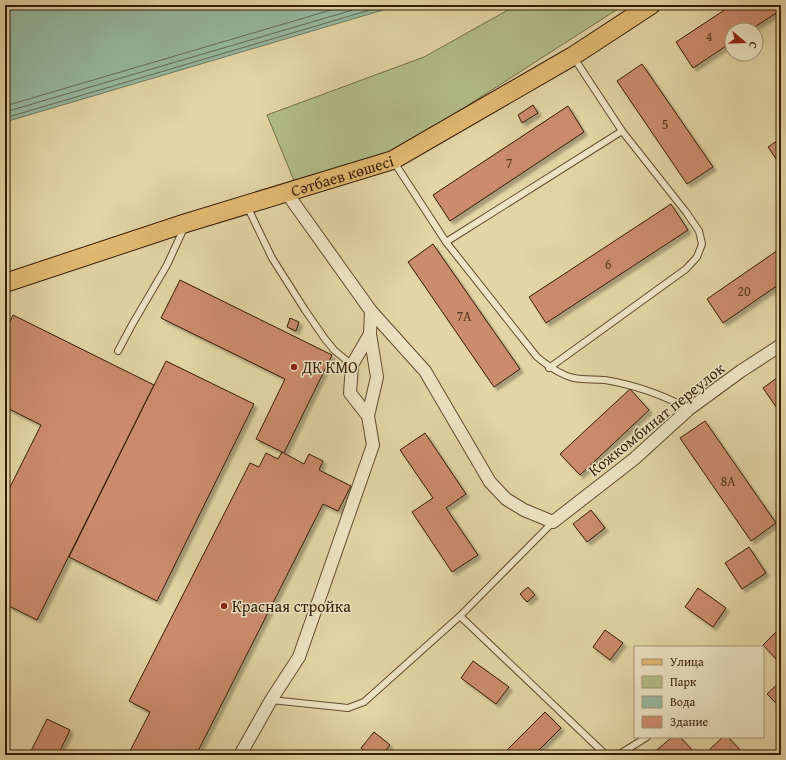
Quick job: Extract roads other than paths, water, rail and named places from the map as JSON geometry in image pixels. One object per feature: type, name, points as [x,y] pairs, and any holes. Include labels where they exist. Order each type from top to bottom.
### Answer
[{"type":"main road","name":"Сәтбаев көшесі","points":[[5,283],[186,223],[393,160],[573,56],[651,5]]},
{"type":"street","points":[[286,192],[371,311],[424,371],[490,482],[506,499],[553,522]]},
{"type":"street","points":[[240,755],[271,700],[299,657],[371,452],[373,444],[368,416],[376,377],[370,334],[371,311]]},
{"type":"street","points":[[368,416],[350,393],[352,366],[370,334]]},
{"type":"street","name":"Кожкомбинат переулок","points":[[553,522],[634,459],[689,409],[781,345]]},
{"type":"lane","points":[[549,368],[686,269],[697,257],[702,244],[698,231],[686,212],[622,130],[573,56]]},
{"type":"lane","points":[[446,242],[622,130]]},
{"type":"lane","points":[[393,160],[446,242],[537,357],[549,368],[574,378],[605,380],[645,390],[689,409]]},
{"type":"lane","points":[[246,204],[272,258],[305,310],[334,350],[352,366]]},
{"type":"lane","points":[[118,351],[167,265],[186,223]]},
{"type":"lane","points":[[271,700],[348,708],[364,702],[460,616],[553,522]]},
{"type":"lane","points":[[460,616],[606,755]]},
{"type":"lane","points":[[618,755],[645,738]]},
{"type":"water","points":[[5,5],[400,5],[5,122]]},
{"type":"place","name":"ДК КМО","points":[[294,367]]},
{"type":"place","name":"Красная стройка","points":[[224,606]]}]
